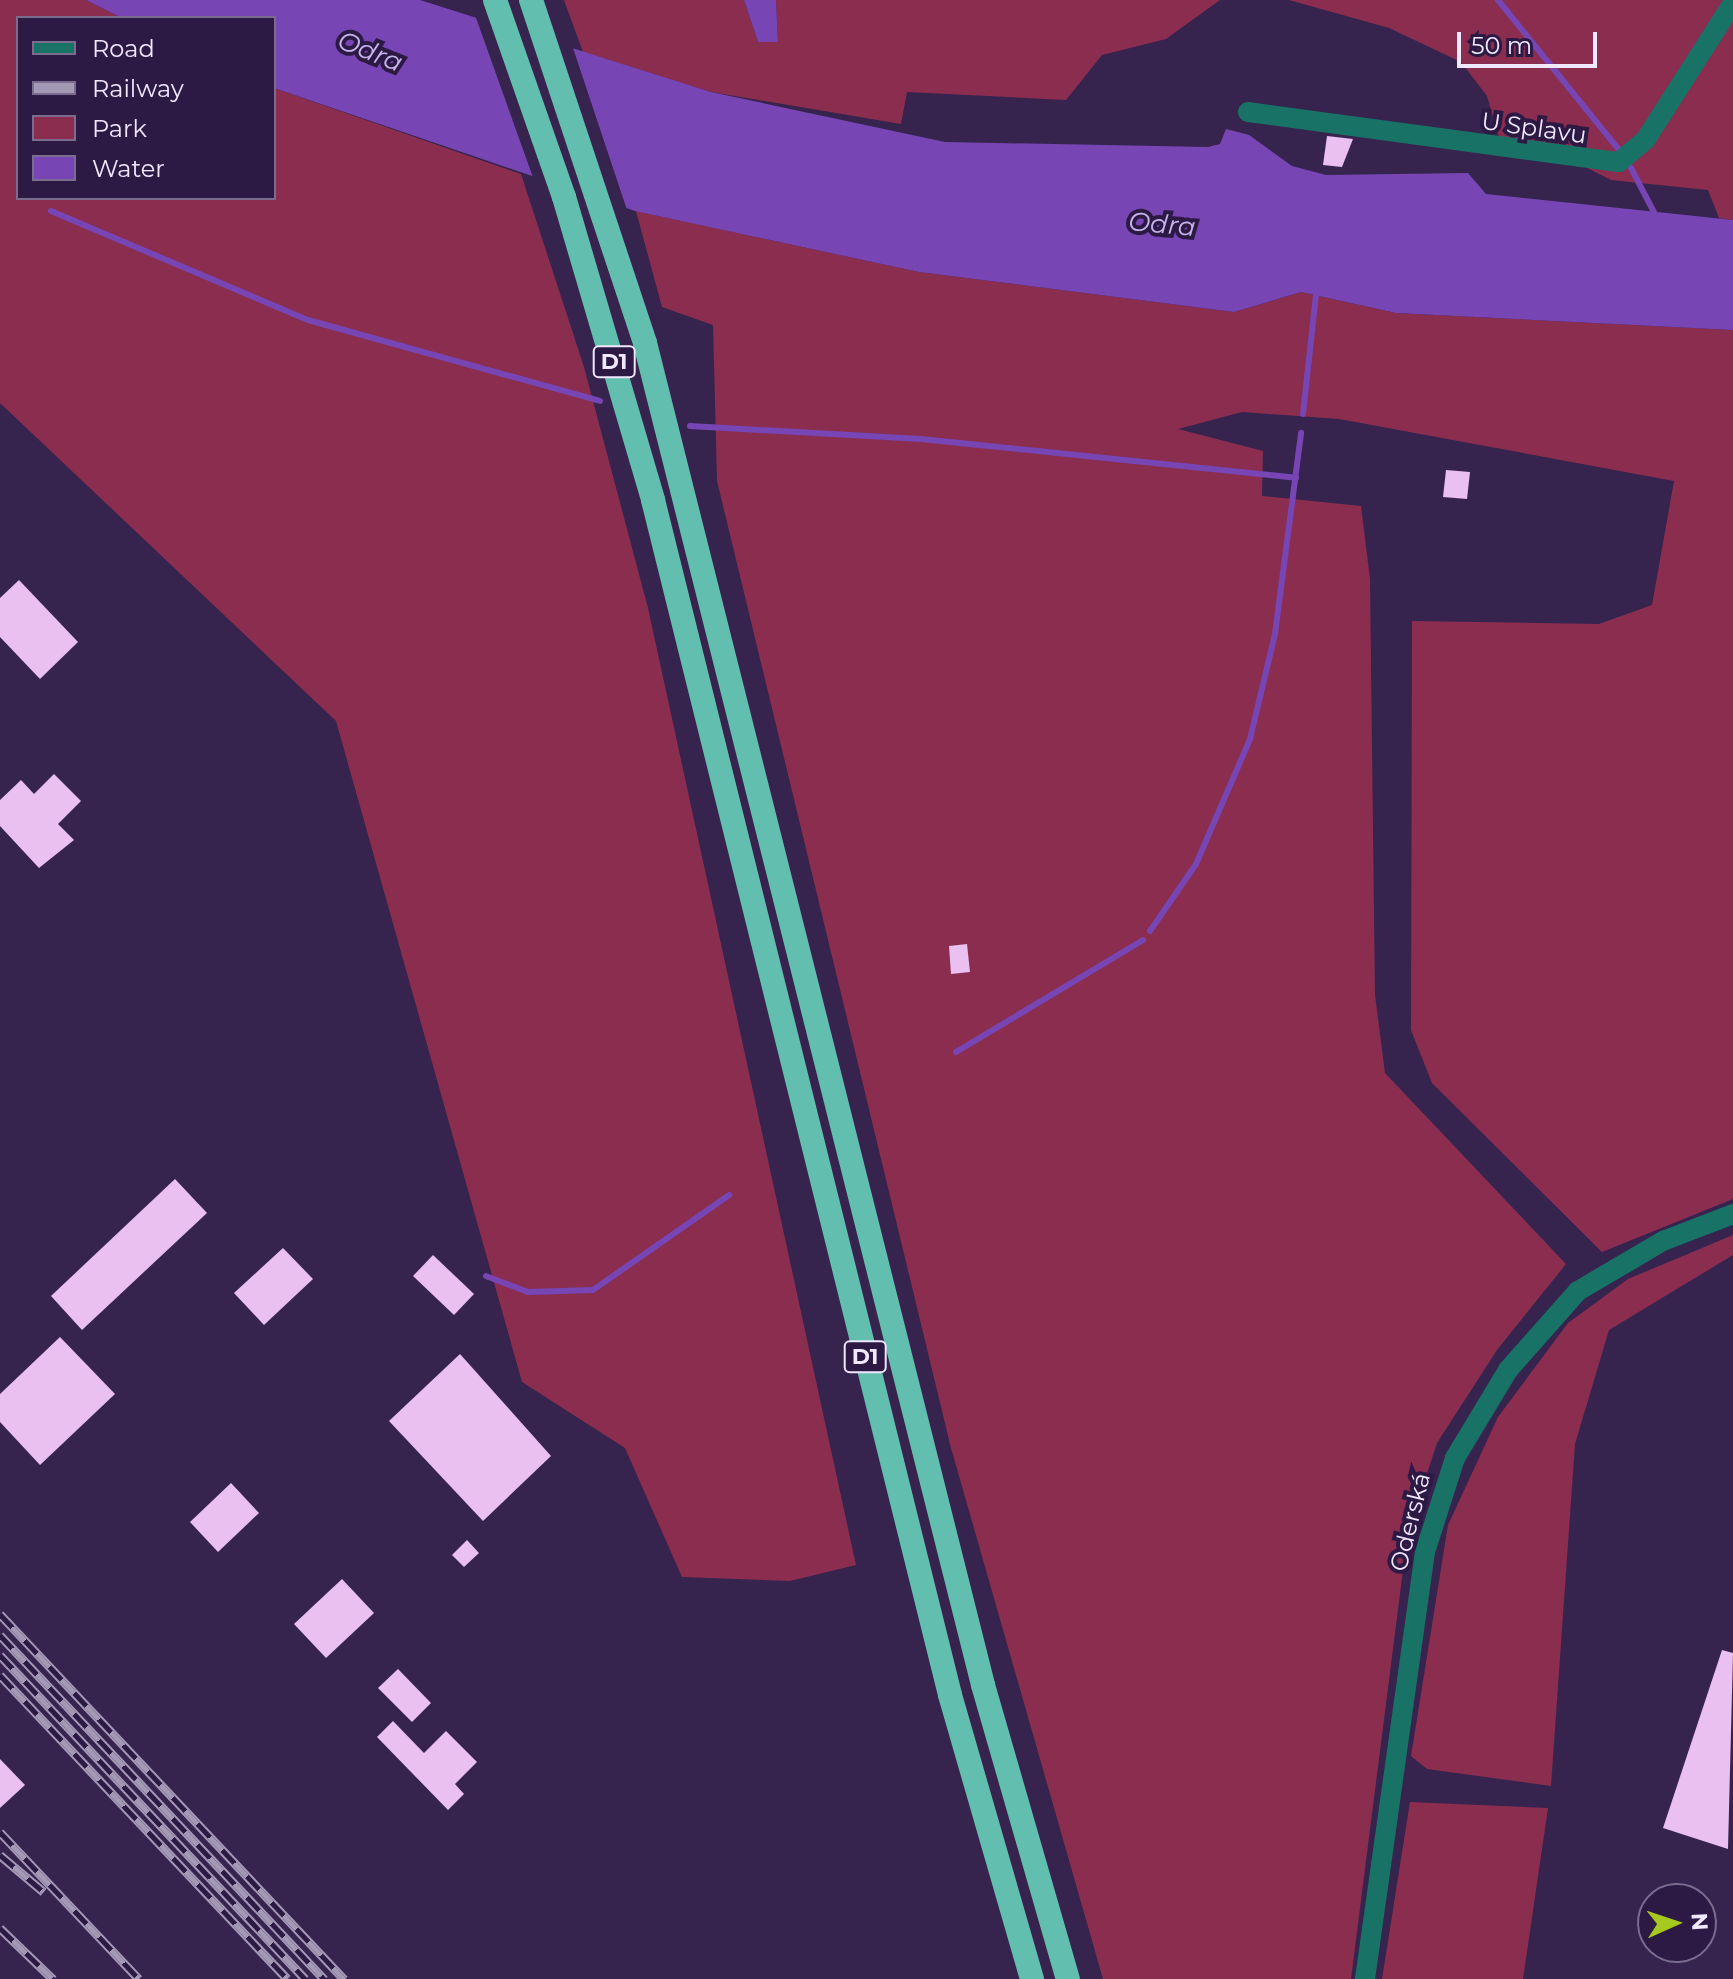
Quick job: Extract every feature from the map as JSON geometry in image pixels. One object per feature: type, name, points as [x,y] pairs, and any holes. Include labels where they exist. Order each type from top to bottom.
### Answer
[{"type":"highway","name":"D1","points":[[495,0],[611,352],[950,1695],[1032,1979]]},
{"type":"highway","name":"D1","points":[[531,0],[645,343],[745,724],[987,1700],[1068,1979]]},
{"type":"street","name":"U Splavu","points":[[1248,112],[1619,162],[1646,139],[1733,3]]},
{"type":"street","name":"Oderská","points":[[1365,1979],[1425,1552],[1455,1458],[1515,1360],[1578,1291],[1663,1241],[1733,1214]]},
{"type":"green space","points":[[0,0],[86,0],[118,16],[16,16],[16,200],[276,200],[276,89],[521,174],[584,367],[648,608],[856,1565],[790,1581],[682,1577],[625,1448],[522,1382],[336,721],[0,403]]},
{"type":"green space","points":[[564,0],[744,0],[758,42],[778,42],[776,0],[1220,0],[1166,39],[1102,55],[1066,100],[907,92],[901,124],[711,92],[583,52]]},
{"type":"green space","points":[[1289,0],[1733,0],[1733,220],[1719,218],[1708,190],[1611,180],[1548,148],[1499,138],[1487,96],[1461,62],[1389,28]]},
{"type":"green space","points":[[636,211],[919,272],[1234,312],[1301,292],[1396,313],[1733,330],[1733,1199],[1602,1252],[1432,1083],[1411,1030],[1412,621],[1599,624],[1652,605],[1674,481],[1339,419],[1242,412],[1178,429],[1263,451],[1262,496],[1361,506],[1370,579],[1375,995],[1385,1073],[1566,1264],[1497,1350],[1437,1443],[1408,1531],[1351,1979],[1103,1979],[951,1448],[717,481],[713,325],[662,307]]},
{"type":"green space","points":[[1733,1235],[1733,1255],[1609,1330],[1575,1444],[1551,1786],[1427,1769],[1411,1756],[1448,1525],[1498,1417],[1568,1323],[1628,1279]]},
{"type":"green space","points":[[1410,1802],[1548,1808],[1523,1979],[1382,1979]]},
{"type":"water","name":"Odra","points":[[86,0],[420,0],[711,92],[945,142],[1208,147],[1220,144],[1226,129],[1249,135],[1292,166],[1326,175],[1468,173],[1486,194],[1733,220],[1733,330],[1396,313],[1301,292],[1234,312],[919,272],[635,211],[276,89],[276,16],[118,16]]},
{"type":"water","points":[[744,0],[776,0],[778,42],[758,42]]},
{"type":"pier","points":[[475,15],[572,45],[628,213],[535,183]]},
{"type":"building","points":[[1327,136],[1353,139],[1342,167],[1323,165]]},
{"type":"building","points":[[1446,470],[1470,472],[1467,499],[1443,497]]},
{"type":"building","points":[[19,580],[78,642],[40,679],[0,637],[0,598]]},
{"type":"building","points":[[54,774],[81,801],[58,824],[74,840],[39,868],[0,826],[0,800],[21,780],[34,794]]},
{"type":"building","points":[[967,944],[970,972],[951,974],[949,946]]},
{"type":"building","points":[[175,1179],[207,1213],[82,1330],[51,1296]]},
{"type":"building","points":[[283,1248],[313,1279],[264,1325],[234,1293]]},
{"type":"building","points":[[433,1255],[474,1294],[454,1315],[413,1276]]},
{"type":"building","points":[[60,1337],[115,1394],[40,1465],[0,1422],[0,1394]]},
{"type":"building","points":[[460,1354],[551,1456],[483,1521],[389,1421]]},
{"type":"building","points":[[231,1483],[259,1513],[218,1552],[190,1522]]},
{"type":"building","points":[[467,1540],[479,1553],[464,1567],[452,1555]]},
{"type":"building","points":[[342,1579],[374,1613],[326,1658],[294,1624]]},
{"type":"building","points":[[1722,1650],[1733,1653],[1728,1849],[1663,1828]]},
{"type":"building","points":[[398,1669],[431,1703],[412,1722],[378,1688]]},
{"type":"building","points":[[393,1721],[424,1753],[446,1731],[477,1762],[455,1784],[464,1794],[448,1810],[377,1737]]},
{"type":"building","points":[[0,1759],[25,1785],[0,1808]]},
{"type":"waterway","points":[[1498,0],[1620,151]]},
{"type":"waterway","points":[[1631,168],[1657,218]]},
{"type":"waterway","points":[[51,211],[308,320],[600,401]]},
{"type":"waterway","points":[[1303,414],[1317,286]]},
{"type":"waterway","points":[[690,426],[921,439],[1296,478]]},
{"type":"waterway","points":[[1150,931],[1196,864],[1250,739],[1275,634],[1301,433]]},
{"type":"waterway","points":[[956,1052],[1143,940]]},
{"type":"waterway","points":[[486,1276],[528,1292],[593,1290],[729,1195]]},
{"type":"railway","points":[[0,1614],[344,1979]]},
{"type":"railway","points":[[0,1635],[324,1979]]},
{"type":"railway","points":[[0,1655],[305,1979]]},
{"type":"railway","points":[[0,1675],[287,1979]]},
{"type":"railway","points":[[0,1832],[139,1979]]},
{"type":"railway","points":[[0,1855],[44,1892]]},
{"type":"railway","points":[[0,1928],[53,1979]]}]
